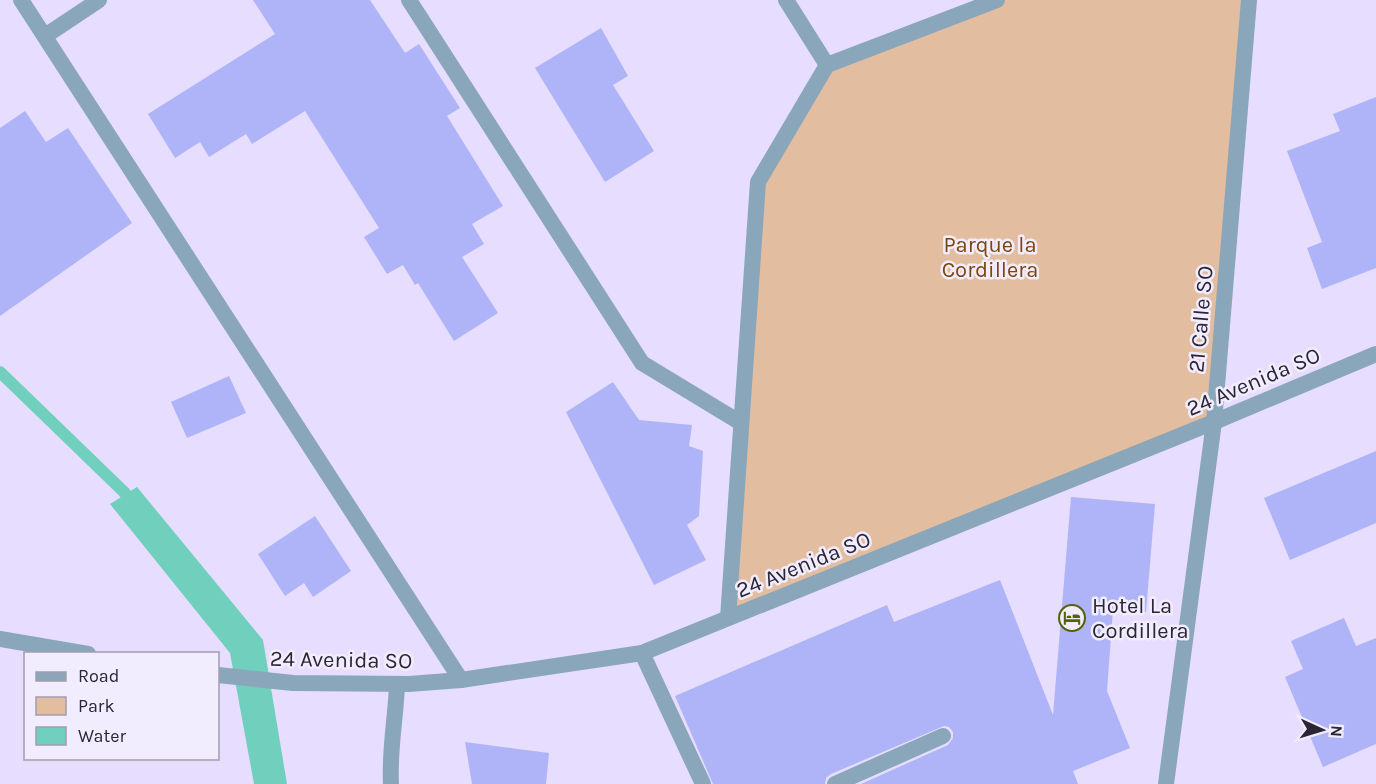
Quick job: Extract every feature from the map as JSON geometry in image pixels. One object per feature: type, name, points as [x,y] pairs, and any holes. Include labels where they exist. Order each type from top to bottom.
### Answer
[{"type":"street","points":[[21,0],[461,680]]},
{"type":"street","points":[[45,36],[99,0]]},
{"type":"street","points":[[409,0],[642,363],[741,423]]},
{"type":"street","points":[[786,0],[827,65]]},
{"type":"street","points":[[728,618],[758,182],[827,65],[997,0]]},
{"type":"street","name":"21 Calle SO","points":[[1166,784],[1214,422],[1249,0]]},
{"type":"street","name":"24 Avenida SO","points":[[222,676],[293,683],[397,684],[461,680],[642,653],[1214,422],[1376,354]]},
{"type":"street","points":[[0,639],[76,652]]},
{"type":"street","points":[[642,653],[703,784]]},
{"type":"street","points":[[392,784],[390,760],[396,717],[397,684]]},
{"type":"street","points":[[835,784],[943,736]]},
{"type":"green space","name":"Parque la Cordillera","points":[[997,0],[1249,0],[1214,422],[729,617],[758,182],[827,65]]},
{"type":"water","points":[[137,487],[263,640],[287,784],[254,784],[230,653],[110,504]]},
{"type":"building","points":[[253,0],[370,0],[405,53],[419,44],[460,108],[447,116],[503,206],[472,224],[484,244],[462,257],[498,313],[454,341],[418,283],[415,285],[403,265],[387,274],[364,237],[379,228],[305,111],[252,144],[246,134],[209,157],[200,142],[175,158],[148,114],[275,34]]},
{"type":"building","points":[[601,28],[628,76],[613,85],[654,151],[605,182],[535,68]]},
{"type":"building","points":[[1376,97],[1376,268],[1322,289],[1307,248],[1322,242],[1287,151],[1340,131],[1333,114]]},
{"type":"building","points":[[25,111],[46,142],[68,128],[132,223],[0,316],[0,128]]},
{"type":"building","points":[[229,376],[246,413],[187,438],[171,402]]},
{"type":"building","points":[[613,382],[639,420],[692,425],[689,446],[703,451],[699,516],[687,525],[706,560],[654,585],[566,412]]},
{"type":"building","points":[[1376,451],[1376,523],[1290,560],[1264,498]]},
{"type":"building","points":[[1071,497],[1155,504],[1146,612],[1113,609],[1107,691],[1130,748],[1073,771],[1078,784],[861,784],[948,745],[953,738],[953,732],[949,727],[944,726],[831,774],[826,778],[825,784],[713,784],[675,696],[887,605],[894,622],[1000,580],[1053,715]]},
{"type":"building","points":[[315,516],[351,571],[313,597],[304,583],[285,596],[258,554]]},
{"type":"building","points":[[1344,618],[1356,646],[1376,638],[1376,744],[1323,767],[1285,677],[1303,669],[1291,641]]},
{"type":"building","points":[[465,742],[549,753],[546,784],[472,784]]},
{"type":"waterway","points":[[0,372],[124,492],[134,505]]},
{"type":"place","name":"Hotel La Cordillera","points":[[1072,618]]}]
